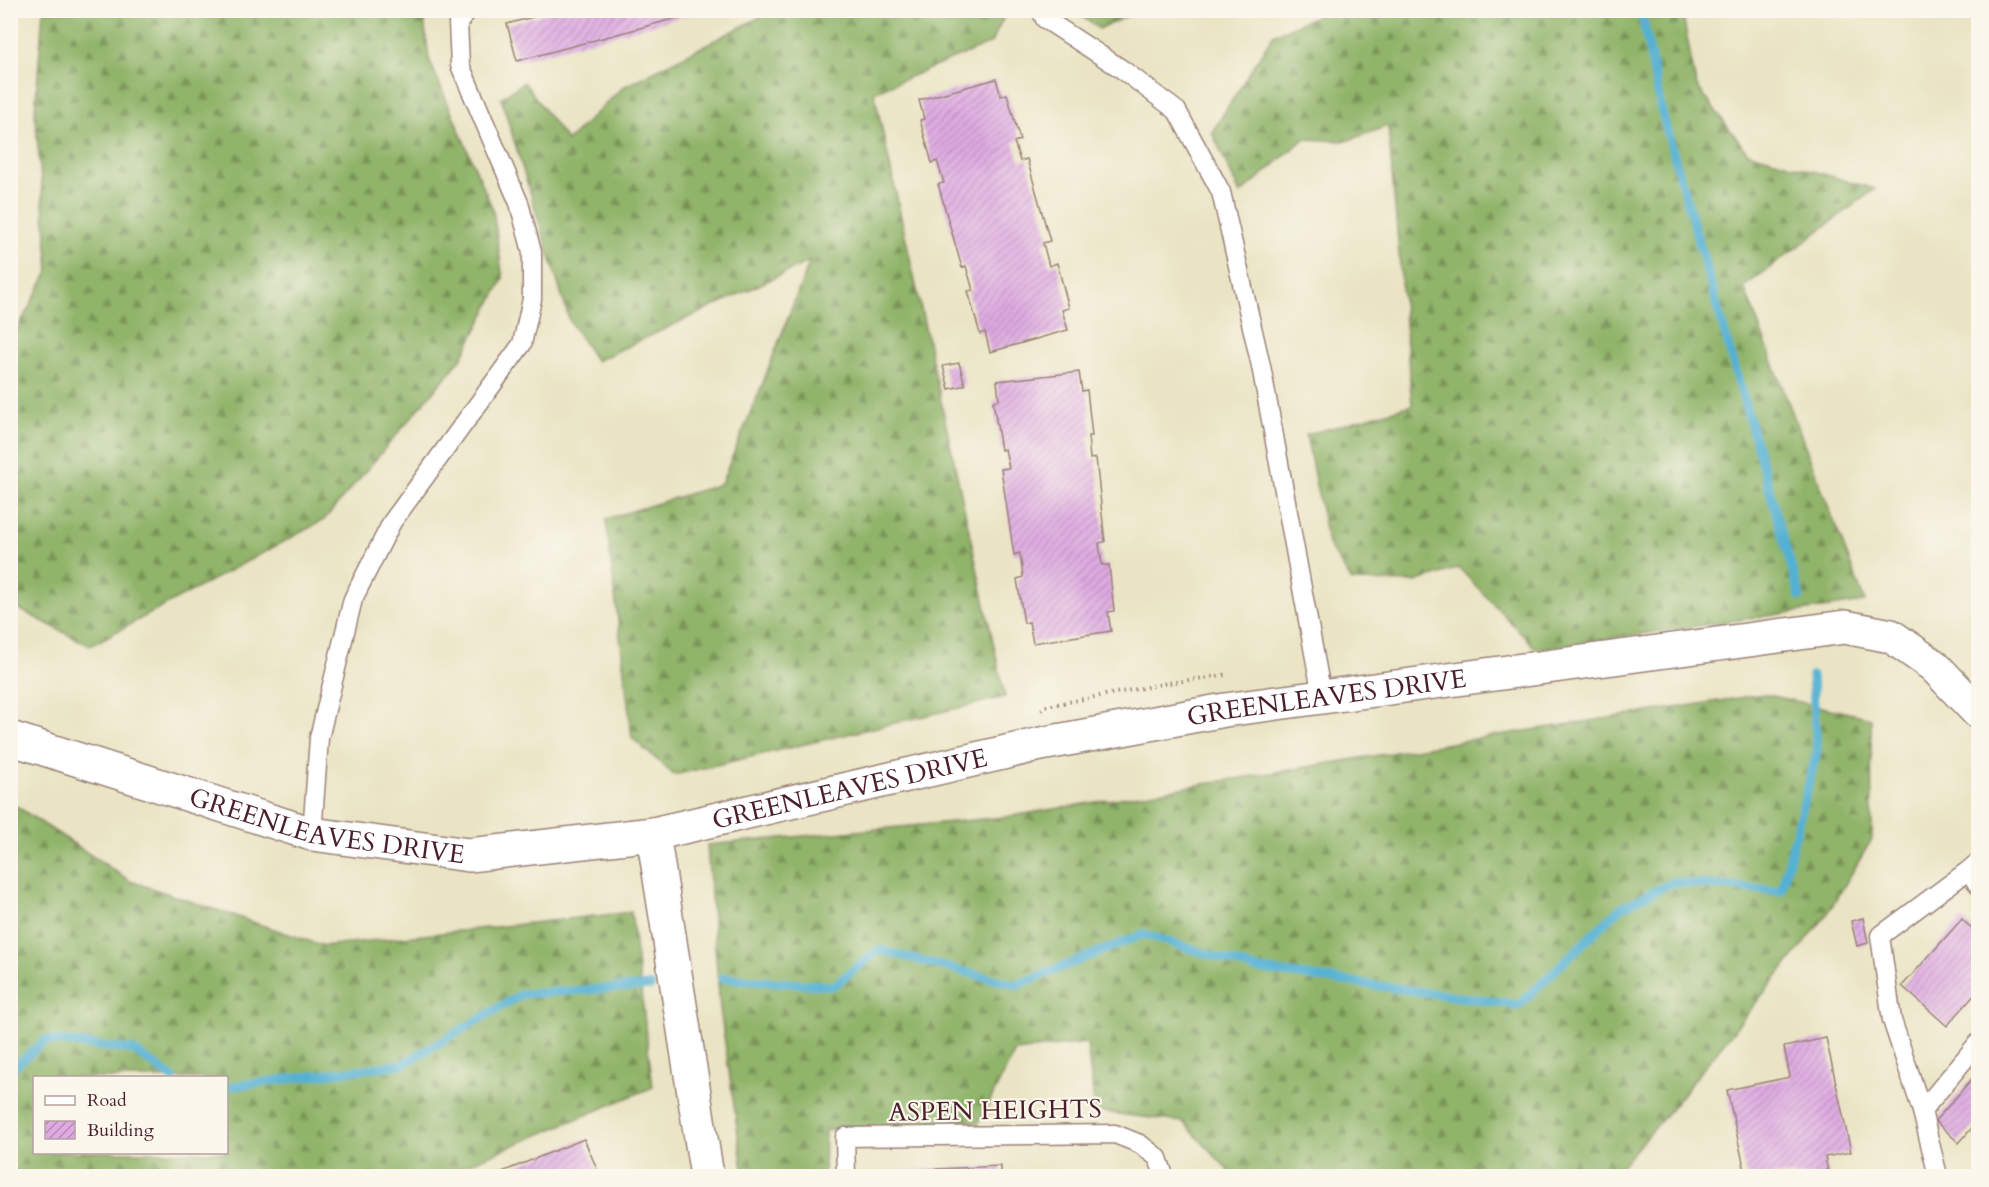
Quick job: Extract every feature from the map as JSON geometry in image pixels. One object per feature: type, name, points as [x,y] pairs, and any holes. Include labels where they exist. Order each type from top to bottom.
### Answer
[{"type":"street","name":"GREENLEAVES DRIVE","points":[[10,738],[312,834],[469,855],[653,834],[1041,744],[1225,710],[1845,627],[1891,636],[1934,666],[1978,712]]},
{"type":"street","points":[[653,834],[707,1176]]},
{"type":"lane","points":[[312,834],[319,738],[354,599],[392,522],[522,344],[532,299],[532,252],[519,203],[460,65],[459,23],[468,10]]},
{"type":"lane","points":[[1043,15],[1123,70],[1177,111],[1221,192],[1261,366],[1322,696]]},
{"type":"lane","points":[[1938,1176],[1922,1111],[1892,1020],[1880,936],[1975,872]]},
{"type":"lane","points":[[1922,1111],[1978,1043]]},
{"type":"lane","name":"ASPEN HEIGHTS","points":[[846,1176],[845,1137],[1115,1134],[1140,1144],[1158,1158],[1164,1176]]},
{"type":"path","points":[[1038,712],[1047,706],[1168,683],[1230,675]]},
{"type":"green space","points":[[43,11],[423,11],[429,59],[493,210],[503,279],[461,359],[324,520],[90,646],[11,605],[11,341],[49,270],[35,112]]},
{"type":"green space","points":[[772,11],[1007,11],[991,43],[874,92],[1005,697],[674,775],[632,738],[606,519],[721,484],[810,261],[596,361],[570,322],[501,98],[524,82],[567,141],[623,87]]},
{"type":"green space","points":[[1074,11],[1138,11],[1099,29]]},
{"type":"green space","points":[[1328,11],[1682,11],[1696,85],[1747,152],[1875,189],[1744,287],[1865,602],[1536,649],[1459,568],[1415,582],[1352,581],[1328,544],[1306,435],[1412,405],[1388,126],[1346,141],[1304,139],[1240,194],[1212,132],[1273,35]]},
{"type":"green space","points":[[1764,694],[1871,718],[1872,839],[1828,913],[1661,1121],[1612,1176],[1234,1176],[1183,1122],[1095,1111],[1087,1043],[1015,1051],[979,1123],[825,1130],[824,1176],[744,1176],[720,1008],[707,845],[1006,817],[1493,736]]},
{"type":"green space","points":[[10,802],[130,881],[324,946],[631,912],[653,1087],[440,1176],[11,1176]]},
{"type":"building","points":[[558,10],[686,10],[688,15],[517,61],[507,24]]},
{"type":"building","points":[[996,79],[1001,96],[1007,94],[1020,140],[1014,142],[1020,161],[1027,159],[1050,241],[1043,243],[1049,266],[1057,263],[1069,308],[1062,310],[1068,330],[990,352],[985,332],[980,334],[968,291],[973,290],[966,266],[962,268],[938,184],[944,183],[937,161],[932,163],[920,120],[924,119],[919,100]]},
{"type":"building","points":[[959,363],[965,385],[949,389],[943,366]]},
{"type":"building","points":[[1079,372],[1082,391],[1087,390],[1092,436],[1088,436],[1090,459],[1096,458],[1105,542],[1099,543],[1102,565],[1109,565],[1114,611],[1108,612],[1111,631],[1033,643],[1029,622],[1024,623],[1017,579],[1023,577],[1020,553],[1014,555],[1001,469],[1009,468],[1005,449],[1001,450],[993,401],[999,400],[997,381]]},
{"type":"building","points":[[1863,918],[1868,943],[1857,946],[1851,921]]},
{"type":"building","points":[[1962,919],[1978,935],[1978,991],[1947,1026],[1902,986]]},
{"type":"building","points":[[1826,1038],[1851,1152],[1825,1157],[1829,1176],[1746,1176],[1727,1090],[1790,1077],[1784,1047]]},
{"type":"building","points":[[1978,1072],[1978,1121],[1959,1143],[1935,1121]]},
{"type":"building","points":[[584,1139],[600,1176],[492,1176]]},
{"type":"building","points":[[1001,1166],[1001,1176],[892,1176],[892,1171]]},
{"type":"waterway","points":[[1641,10],[1662,113],[1800,597]]},
{"type":"waterway","points":[[722,978],[833,986],[879,950],[1017,985],[1144,934],[1255,969],[1519,1005],[1619,909],[1673,882],[1781,891],[1817,751],[1812,676]]},
{"type":"waterway","points":[[228,1087],[403,1064],[522,994],[651,986]]},
{"type":"waterway","points":[[10,1070],[46,1040],[133,1050],[170,1076]]}]
